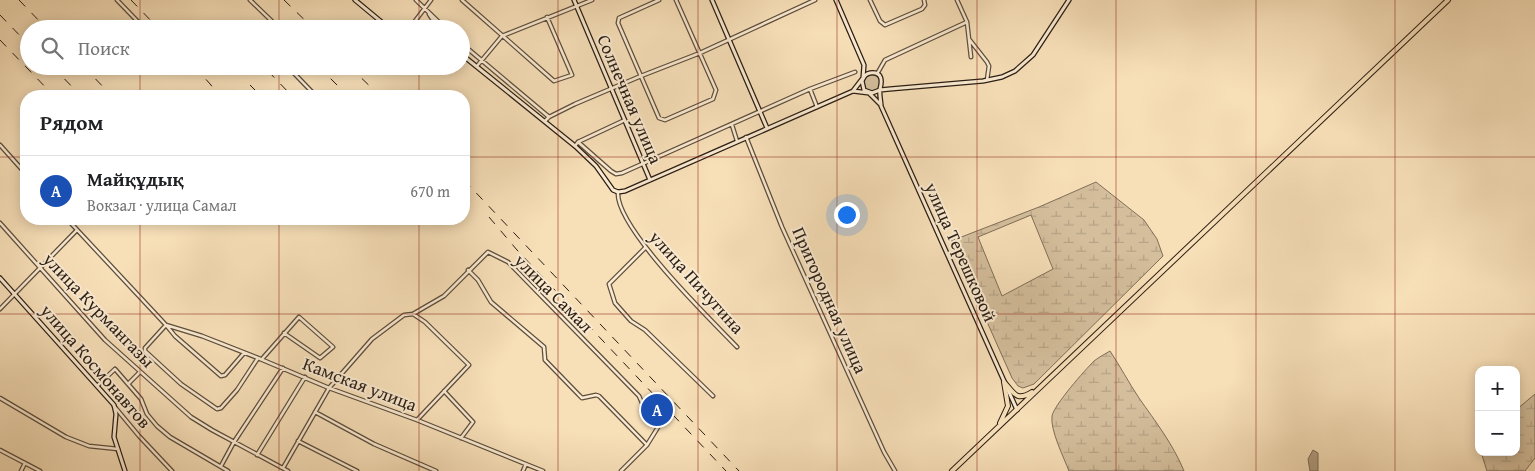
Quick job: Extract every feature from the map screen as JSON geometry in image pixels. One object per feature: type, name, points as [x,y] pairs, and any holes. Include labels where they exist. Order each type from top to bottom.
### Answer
[{"type":"main road","points":[[952,471],[1448,0]]},
{"type":"main road","points":[[1004,382],[1014,395],[1021,397],[1038,388]]},
{"type":"main road","points":[[999,426],[1008,406],[1004,382]]},
{"type":"street","points":[[117,0],[136,20]]},
{"type":"street","points":[[250,0],[271,20]]},
{"type":"street","points":[[355,0],[379,20]]},
{"type":"street","points":[[416,0],[437,20]]},
{"type":"street","points":[[416,20],[431,0]]},
{"type":"street","points":[[462,0],[554,81],[572,75],[547,17]]},
{"type":"street","name":"Солнечная улица","points":[[574,0],[650,180]]},
{"type":"street","points":[[477,66],[502,36],[592,0]]},
{"type":"street","points":[[659,0],[619,18],[618,23],[659,118],[665,120],[713,99],[716,90],[676,0]]},
{"type":"street","points":[[712,0],[767,128]]},
{"type":"street","points":[[545,121],[549,117],[641,76],[700,53],[815,0]]},
{"type":"street","name":"улица Терешковой","points":[[836,0],[864,65],[863,87],[881,106],[1016,410]]},
{"type":"street","points":[[870,0],[880,22],[885,25],[922,9],[925,5],[924,0]]},
{"type":"street","points":[[957,0],[967,22],[971,57]]},
{"type":"street","points":[[853,91],[875,93],[890,88],[987,80],[1002,77],[1016,71],[1032,55],[1069,0]]},
{"type":"street","points":[[425,9],[433,20]]},
{"type":"street","points":[[618,192],[625,191],[853,91],[868,74],[876,74],[885,60],[967,22]]},
{"type":"street","points":[[968,38],[987,62],[987,80]]},
{"type":"street","points":[[470,52],[549,117]]},
{"type":"street","name":"улица Пичугина","points":[[470,61],[545,121],[594,164],[613,190],[618,192],[621,207],[645,248],[737,347]]},
{"type":"street","name":"улица Терешковой","points":[[864,65],[876,74],[882,82],[880,90],[881,106]]},
{"type":"street","points":[[578,142],[616,174],[622,173],[854,72]]},
{"type":"street","points":[[296,75],[310,90]]},
{"type":"street","points":[[882,82],[890,88]]},
{"type":"street","points":[[810,90],[816,107]]},
{"type":"street","points":[[575,146],[578,142],[626,120]]},
{"type":"street","points":[[732,125],[738,141]]},
{"type":"street","name":"Пригородная улица","points":[[746,137],[782,227],[887,458],[895,471]]},
{"type":"street","points":[[0,145],[20,167]]},
{"type":"street","points":[[594,164],[598,160]]},
{"type":"street","name":"улица Курмангазы","points":[[0,223],[105,340],[191,417],[288,471]]},
{"type":"street","points":[[72,225],[175,336],[221,376],[225,375],[244,352]]},
{"type":"street","points":[[0,309],[77,230]]},
{"type":"street","points":[[645,248],[609,284],[615,303],[631,321],[645,330],[713,396]]},
{"type":"street","name":"улица Самал","points":[[468,270],[488,252],[508,262],[639,396],[643,405],[660,424],[646,445]]},
{"type":"street","points":[[283,468],[330,388],[372,339],[404,315],[414,314],[444,296],[468,270],[478,280],[491,302],[544,346],[545,360],[582,398],[596,394],[599,396],[646,445],[621,471]]},
{"type":"street","name":"улица Космонавтов","points":[[0,278],[172,471]]},
{"type":"street","points":[[414,314],[426,322],[469,366],[417,420]]},
{"type":"street","points":[[166,325],[145,348],[145,351],[182,384],[217,409],[221,408],[260,359],[284,333],[299,317],[333,347],[320,358],[284,333]]},
{"type":"street","name":"Камская улица","points":[[166,325],[244,352],[330,388],[417,420],[543,471]]},
{"type":"street","points":[[221,467],[234,442],[282,368]]},
{"type":"street","points":[[97,386],[114,369],[141,399],[147,414],[157,426],[178,442],[228,471]]},
{"type":"street","points":[[128,384],[140,372]]},
{"type":"street","points":[[258,455],[305,377]]},
{"type":"street","points":[[444,391],[473,422],[461,438]]},
{"type":"street","points":[[0,398],[66,437],[89,446],[118,449]]},
{"type":"street","points":[[114,405],[116,414],[114,437],[125,471]]},
{"type":"street","points":[[315,412],[374,444],[436,471]]},
{"type":"street","points":[[298,441],[358,471]]},
{"type":"street","points":[[0,450],[40,471]]},
{"type":"street","points":[[21,471],[25,463]]},
{"type":"street","points":[[523,471],[526,464]]},
{"type":"green space","points":[[872,75],[880,83],[872,91],[864,83]]},
{"type":"green space","points":[[1096,182],[1144,220],[1157,239],[1163,256],[1034,384],[1023,388],[1018,386],[1012,378],[951,241],[1039,207]],"holes":[[[1031,215],[1053,269],[1002,296],[978,237]]]},
{"type":"green space","points":[[1110,351],[1169,442],[1184,471],[1069,471],[1055,436],[1052,416],[1064,396],[1084,372],[1094,361]]},
{"type":"green space","points":[[1535,394],[1535,458],[1525,471],[1487,471],[1482,456],[1520,456],[1520,407]]},
{"type":"shaded area","points":[[1313,450],[1318,453],[1318,471],[1310,471],[1308,459]]},
{"type":"railway","points":[[19,0],[38,20]]},
{"type":"railway","points":[[131,0],[150,20]]},
{"type":"railway","points":[[284,0],[305,20]]},
{"type":"railway","points":[[0,15],[20,36]]},
{"type":"railway","points":[[0,40],[20,61]]},
{"type":"railway","points":[[34,75],[48,90]]},
{"type":"railway","points":[[61,75],[75,90]]},
{"type":"railway","points":[[92,75],[106,90]]},
{"type":"railway","points":[[202,75],[214,90]]},
{"type":"railway","points":[[272,75],[286,90]]},
{"type":"railway","points":[[327,75],[342,90]]},
{"type":"railway","points":[[358,75],[374,90]]},
{"type":"railway","points":[[250,85],[255,90]]},
{"type":"railway","points":[[470,186],[739,471]]},
{"type":"railway","points":[[489,217],[517,250],[726,471]]},
{"type":"place","name":"Майқұдық","points":[[657,410]]}]
